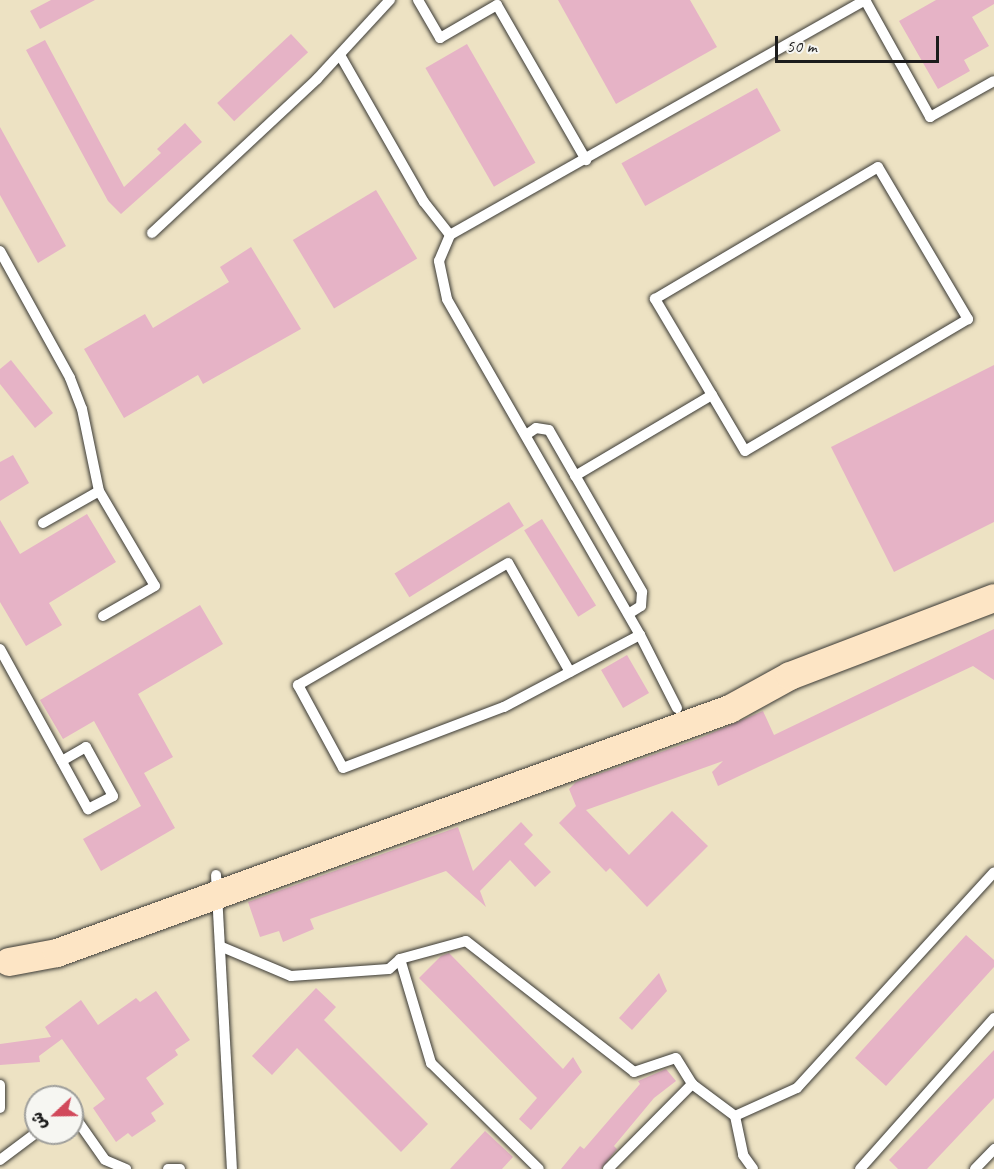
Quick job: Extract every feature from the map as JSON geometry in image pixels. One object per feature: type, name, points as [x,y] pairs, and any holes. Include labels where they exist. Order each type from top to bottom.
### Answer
[{"type":"street","points":[[5,960],[50,935],[217,885],[730,709],[790,676],[994,598]]},
{"type":"street","points":[[217,885],[722,691],[790,676]]},
{"type":"lane","points":[[152,232],[340,55],[390,0]]},
{"type":"lane","points":[[418,0],[440,38],[497,5],[586,160]]},
{"type":"lane","points":[[676,708],[640,635],[447,299],[439,261],[450,235],[866,0],[930,117],[994,81]]},
{"type":"lane","points":[[340,55],[424,202],[450,235]]},
{"type":"lane","points":[[878,167],[968,319],[745,452],[712,395],[655,299],[878,167]]},
{"type":"lane","points":[[0,251],[70,378],[82,409],[99,490],[155,586],[103,616]]},
{"type":"lane","points":[[575,476],[712,395]]},
{"type":"lane","points":[[526,435],[536,428],[549,430],[642,591],[641,606],[628,614]]},
{"type":"lane","points":[[43,523],[99,490]]},
{"type":"lane","points":[[570,672],[508,563],[298,685],[343,768],[504,707],[640,635]]},
{"type":"lane","points":[[0,649],[3,663],[88,809],[112,796],[86,747],[62,761]]},
{"type":"lane","points":[[735,1116],[797,1088],[994,872]]},
{"type":"lane","points":[[217,885],[232,1169]]},
{"type":"lane","points":[[222,947],[291,976],[389,969],[400,959],[466,941],[634,1072],[676,1058],[692,1084],[735,1116],[743,1155],[753,1169]]},
{"type":"lane","points":[[400,959],[431,1063],[539,1169]]},
{"type":"lane","points":[[860,1169],[994,1018]]},
{"type":"lane","points":[[608,1169],[692,1084]]},
{"type":"lane","points":[[0,1085],[0,1108]]},
{"type":"lane","points":[[84,1130],[105,1160],[126,1169]]},
{"type":"lane","points":[[0,1160],[24,1142]]},
{"type":"lane","points":[[975,1169],[994,1149]]},
{"type":"lane","points":[[168,1169],[180,1169]]},
{"type":"building","points":[[51,0],[95,0],[40,29],[30,11]]},
{"type":"building","points":[[558,0],[690,0],[717,47],[616,104]]},
{"type":"building","points":[[936,0],[994,0],[994,4],[972,17],[989,46],[964,60],[970,71],[938,89],[899,21]]},
{"type":"building","points":[[291,34],[308,52],[234,121],[217,103]]},
{"type":"building","points":[[45,40],[124,187],[161,153],[157,149],[185,123],[202,142],[121,214],[108,201],[26,50]]},
{"type":"building","points":[[467,44],[536,163],[494,187],[425,68]]},
{"type":"building","points":[[757,88],[781,131],[645,206],[621,163]]},
{"type":"building","points":[[0,127],[66,246],[38,263],[0,195]]},
{"type":"building","points":[[376,190],[417,259],[334,309],[293,240]]},
{"type":"building","points":[[251,247],[301,329],[203,384],[198,375],[124,418],[84,349],[145,314],[153,328],[229,282],[220,267]]},
{"type":"building","points":[[11,360],[53,413],[35,428],[0,384],[0,369]]},
{"type":"building","points":[[994,365],[994,522],[894,572],[831,447]]},
{"type":"building","points":[[13,455],[29,483],[0,501],[0,462]]},
{"type":"building","points":[[509,502],[524,526],[409,597],[395,574]]},
{"type":"building","points":[[87,514],[116,562],[49,603],[62,625],[26,646],[0,602],[0,520],[20,554]]},
{"type":"building","points":[[542,519],[596,606],[578,617],[524,530]]},
{"type":"building","points":[[200,605],[223,644],[138,694],[173,757],[144,773],[175,828],[101,871],[83,839],[141,806],[94,721],[63,739],[40,700]]},
{"type":"building","points":[[994,629],[994,680],[973,666],[718,786],[712,772],[723,761],[586,810],[629,855],[672,811],[708,846],[647,907],[610,868],[606,872],[559,823],[576,806],[569,789],[576,782],[698,739],[763,711],[774,735]]},
{"type":"building","points":[[627,655],[649,693],[623,708],[601,670]]},
{"type":"building","points":[[521,822],[533,835],[524,844],[551,872],[535,887],[510,860],[480,891],[486,907],[446,871],[310,919],[314,929],[283,942],[279,931],[260,937],[248,902],[458,827],[473,871]]},
{"type":"building","points":[[966,935],[994,960],[994,967],[886,1086],[855,1058]]},
{"type":"building","points":[[449,953],[563,1069],[573,1057],[582,1072],[531,1130],[519,1119],[537,1098],[419,978],[441,956]]},
{"type":"building","points":[[659,973],[667,991],[632,1030],[619,1018]]},
{"type":"building","points":[[316,988],[336,1007],[324,1020],[428,1124],[401,1152],[297,1048],[272,1075],[252,1056]]},
{"type":"building","points":[[156,991],[190,1040],[175,1050],[178,1055],[146,1078],[164,1104],[151,1113],[156,1121],[132,1137],[128,1133],[116,1142],[93,1108],[105,1099],[62,1039],[39,1056],[40,1062],[0,1065],[0,1044],[51,1037],[45,1027],[81,1000],[98,1025],[136,998],[140,1002]]},
{"type":"building","points":[[994,1050],[994,1098],[927,1169],[898,1169],[889,1160]]},
{"type":"building","points":[[666,1069],[676,1081],[654,1098],[614,1146],[617,1149],[601,1169],[561,1169],[580,1146],[584,1149],[640,1084],[638,1081]]},
{"type":"building","points":[[485,1131],[513,1157],[502,1169],[450,1169]]}]
